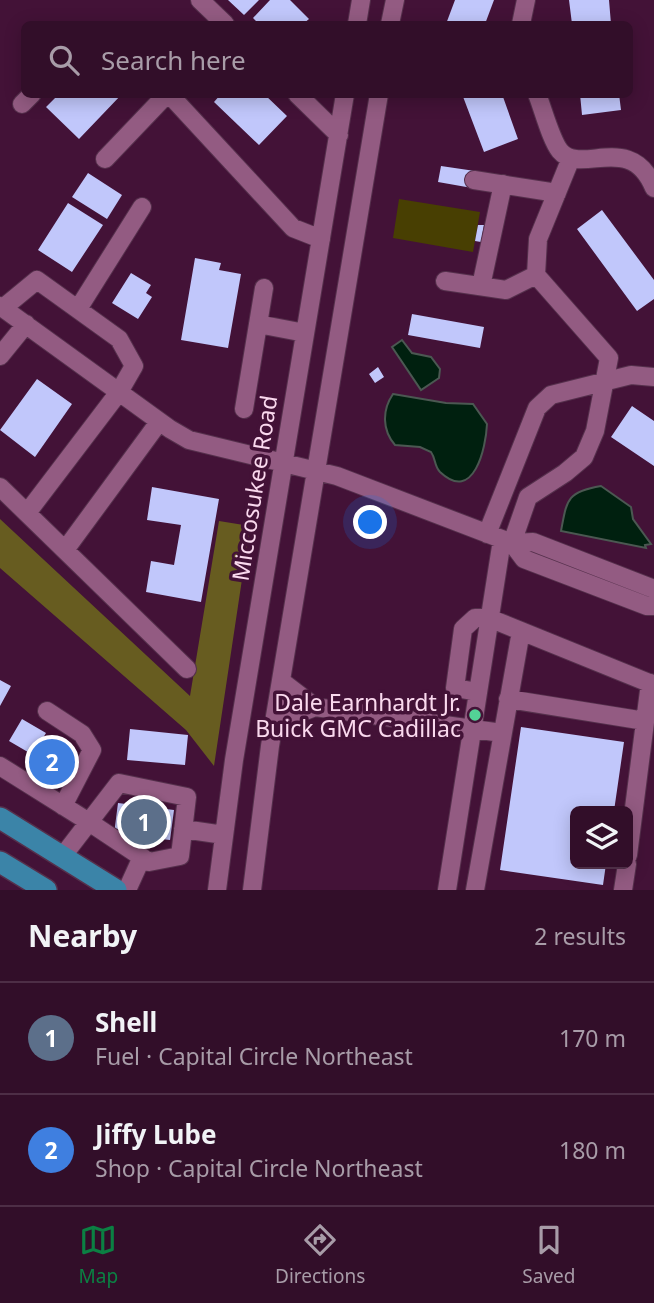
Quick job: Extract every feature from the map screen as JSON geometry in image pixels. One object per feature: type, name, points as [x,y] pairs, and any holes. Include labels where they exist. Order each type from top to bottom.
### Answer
[{"type":"main road","points":[[0,818],[116,890]]},
{"type":"main road","points":[[0,862],[46,890]]},
{"type":"street","points":[[200,0],[222,21]]},
{"type":"street","points":[[358,21],[361,0]]},
{"type":"street","points":[[390,21],[394,0]]},
{"type":"street","points":[[522,21],[526,0]]},
{"type":"street","points":[[106,159],[164,98]]},
{"type":"street","points":[[172,98],[293,228],[321,239]]},
{"type":"street","points":[[300,98],[338,135]]},
{"type":"street","name":"Miccosukee Road","points":[[214,887],[344,98]]},
{"type":"street","points":[[252,890],[274,723],[378,98]]},
{"type":"street","points":[[539,98],[560,152],[571,158],[623,157],[638,164],[649,174],[654,188]]},
{"type":"street","points":[[500,539],[542,486],[571,468],[588,422],[598,411],[605,381],[609,358],[536,275],[538,239],[571,158]]},
{"type":"street","points":[[474,180],[557,193]]},
{"type":"street","points":[[481,286],[503,184]]},
{"type":"street","points":[[78,309],[142,207]]},
{"type":"street","points":[[446,281],[506,290],[536,275]]},
{"type":"street","points":[[27,513],[119,392],[134,366],[119,340],[37,280],[2,307],[119,392],[159,422],[189,440],[316,470],[500,539],[533,542],[654,589]]},
{"type":"street","points":[[244,409],[264,288]]},
{"type":"street","points":[[0,356],[26,324]]},
{"type":"street","points":[[258,324],[305,333]]},
{"type":"street","points":[[489,618],[500,539],[503,493],[537,408],[551,395],[631,375],[654,377]]},
{"type":"street","points":[[65,550],[159,422]]},
{"type":"street","points":[[0,487],[187,669]]},
{"type":"street","points":[[503,493],[526,503]]},
{"type":"street","points":[[500,539],[524,559],[647,606],[654,606]]},
{"type":"street","points":[[447,890],[478,692],[455,688],[463,629],[475,618],[489,618],[652,684],[633,816]]},
{"type":"street","points":[[475,890],[521,631]]},
{"type":"street","points":[[281,681],[316,707],[502,733]]},
{"type":"street","points":[[508,699],[645,721]]},
{"type":"street","points":[[274,723],[316,707]]},
{"type":"street","points":[[47,711],[82,734],[92,750],[64,806]]},
{"type":"street","points":[[0,766],[89,822],[149,862],[180,856],[187,797],[119,783],[89,822],[62,857]]},
{"type":"street","points":[[183,829],[224,835]]},
{"type":"street","points":[[127,890],[142,857]]},
{"type":"street","points":[[623,890],[626,869]]},
{"type":"shaded area","points":[[399,199],[480,212],[473,252],[393,238]]},
{"type":"shaded area","points":[[402,340],[412,353],[431,357],[440,369],[439,378],[421,390],[392,347]]},
{"type":"shaded area","points":[[393,394],[446,403],[473,404],[487,424],[481,458],[470,477],[462,481],[452,480],[438,470],[431,452],[420,447],[395,445],[385,420]]},
{"type":"shaded area","points":[[601,486],[631,507],[633,519],[651,544],[645,545],[646,548],[561,531],[570,499],[581,491]]},
{"type":"shaded area","points":[[0,519],[190,696],[219,521],[250,526],[214,766],[186,730],[0,568]]},
{"type":"building","points":[[228,0],[259,0],[244,15]]},
{"type":"building","points":[[270,0],[290,0],[309,19],[256,21],[253,18]]},
{"type":"building","points":[[455,0],[494,0],[486,21],[447,21]]},
{"type":"building","points":[[569,0],[609,0],[611,21],[572,21]]},
{"type":"building","points":[[55,98],[118,98],[79,139],[46,107]]},
{"type":"building","points":[[218,98],[268,98],[287,116],[259,145],[214,102]]},
{"type":"building","points":[[464,98],[503,98],[518,139],[484,152]]},
{"type":"building","points":[[580,98],[620,98],[621,110],[582,115]]},
{"type":"building","points":[[441,166],[475,171],[472,188],[438,182]]},
{"type":"building","points":[[88,173],[122,195],[107,219],[72,197]]},
{"type":"building","points":[[68,203],[103,225],[72,272],[38,250]]},
{"type":"building","points":[[602,210],[654,280],[654,299],[637,311],[577,229]]},
{"type":"building","points":[[478,225],[484,225],[481,242],[475,241]]},
{"type":"building","points":[[195,258],[221,263],[219,270],[241,274],[228,348],[181,340]]},
{"type":"building","points":[[131,273],[151,285],[146,293],[152,297],[138,319],[112,303]]},
{"type":"building","points":[[412,314],[484,327],[480,348],[408,335]]},
{"type":"building","points":[[378,367],[384,377],[375,383],[369,374]]},
{"type":"building","points":[[37,379],[72,404],[35,457],[0,430]]},
{"type":"building","points":[[632,406],[654,421],[654,466],[611,437]]},
{"type":"building","points":[[152,487],[219,499],[201,602],[146,592],[151,561],[174,565],[181,525],[147,520]]},
{"type":"building","points":[[0,680],[11,686],[0,706]]},
{"type":"building","points":[[22,719],[46,733],[33,755],[9,741]]},
{"type":"building","points":[[521,727],[624,742],[615,806],[570,806],[570,869],[605,869],[603,885],[500,870]]},
{"type":"building","points":[[130,729],[188,735],[185,765],[127,760]]},
{"type":"building","points":[[118,803],[174,810],[170,840],[114,834]]},
{"type":"place","name":"Dale Earnhardt Jr. Buick GMC Cadillac","points":[[475,715]]},
{"type":"place","name":"Jiffy Lube","points":[[52,762]]},
{"type":"place","name":"Shell","points":[[144,822]]}]
